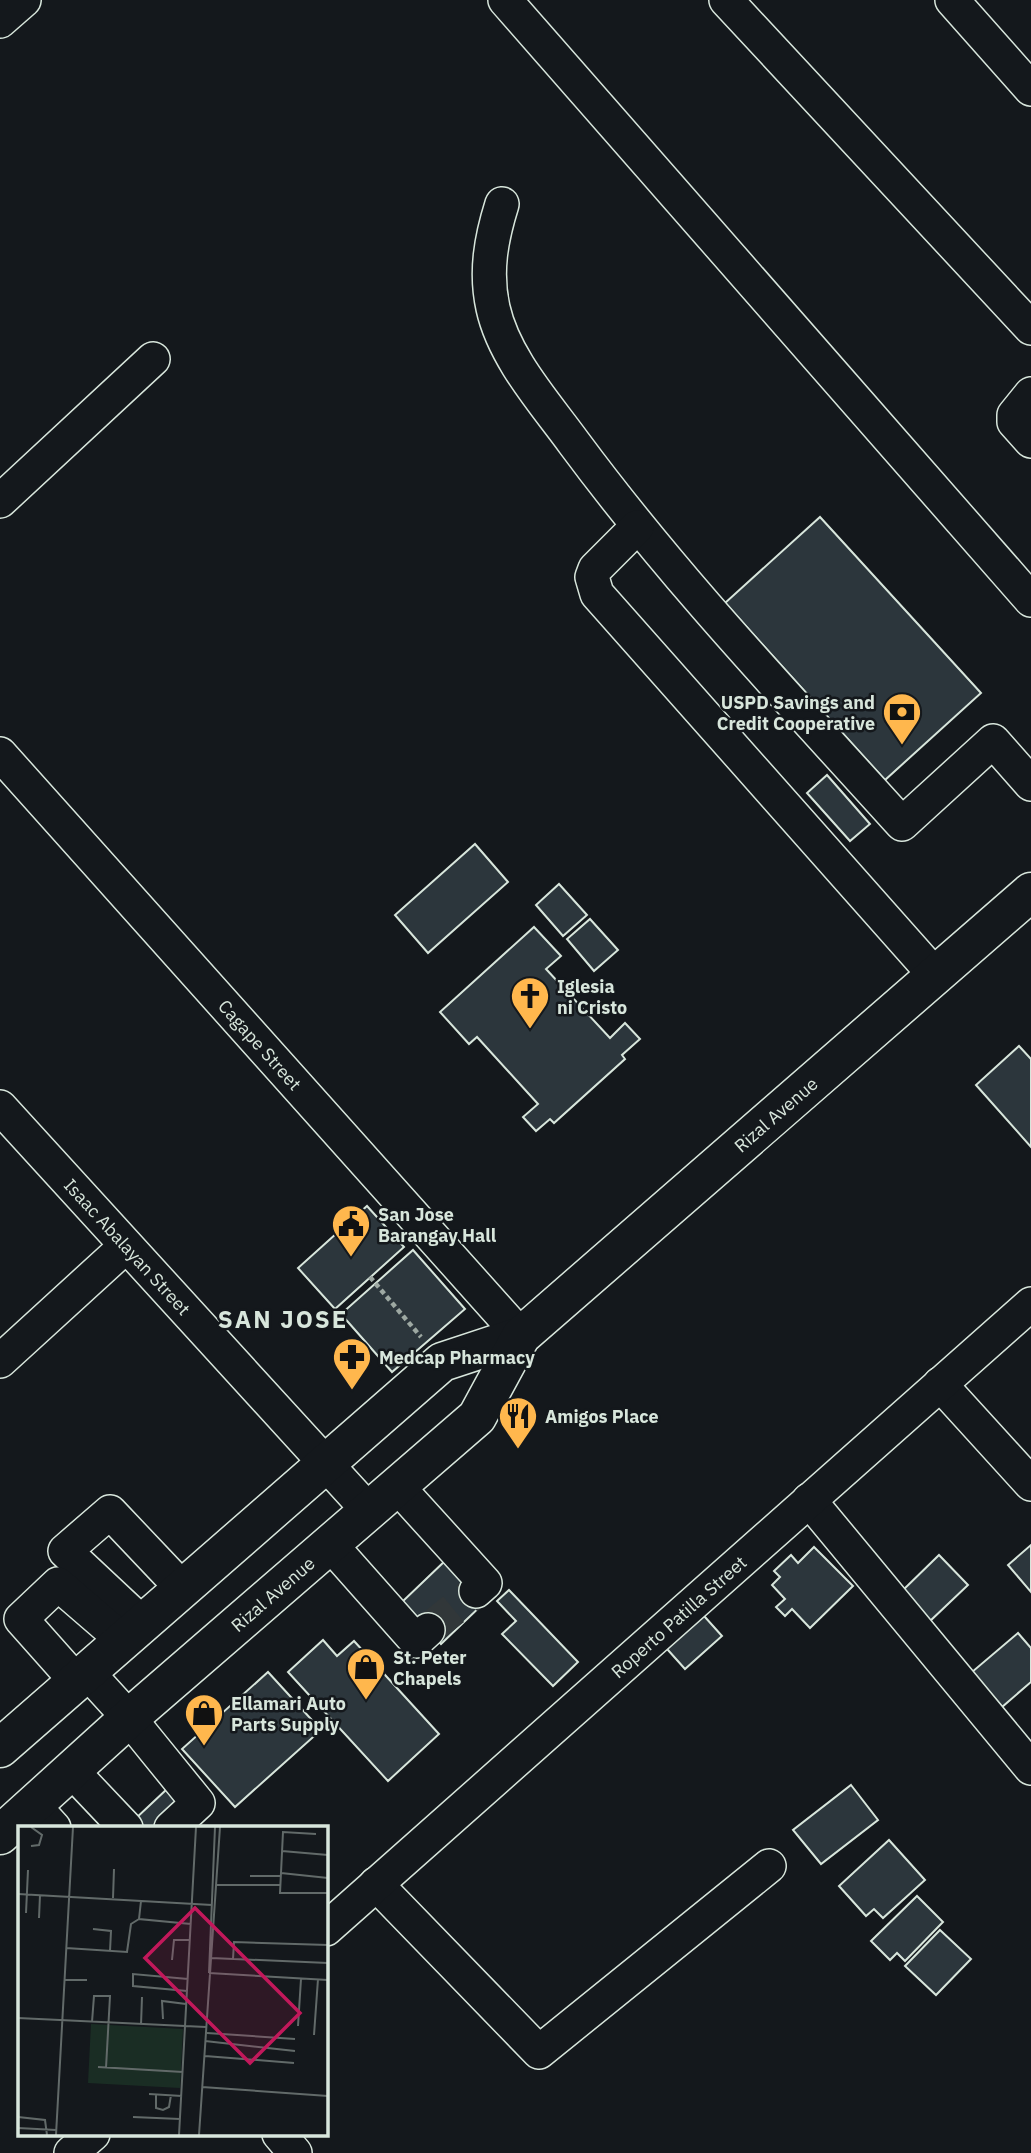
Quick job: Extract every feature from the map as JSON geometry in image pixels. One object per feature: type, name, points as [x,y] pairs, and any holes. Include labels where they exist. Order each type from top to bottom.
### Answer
[{"type":"main road","name":"Rizal Avenue","points":[[21,1826],[44,1816],[71,1770],[477,1417],[521,1336],[1031,892]]},
{"type":"main road","name":"Rizal Avenue","points":[[0,1748],[442,1362],[521,1336]]},
{"type":"main road","name":"Rizal Avenue","points":[[0,1835],[18,1827]]},
{"type":"street","points":[[0,21],[24,0]]},
{"type":"street","points":[[505,0],[1031,600]]},
{"type":"street","points":[[726,0],[1031,328]]},
{"type":"street","points":[[952,0],[1031,89]]},
{"type":"street","points":[[502,204],[492,235],[488,270],[493,309],[508,347],[637,527],[902,824],[993,741],[1031,784]]},
{"type":"street","points":[[0,501],[153,359]]},
{"type":"street","points":[[1031,394],[1014,415],[1014,422],[1031,442]]},
{"type":"street","points":[[637,527],[595,569],[592,577],[597,594],[934,974]]},
{"type":"street","name":"Cagape Street","points":[[0,754],[521,1336]]},
{"type":"street","name":"Isaac Abalayan Street","points":[[0,1107],[327,1464],[383,1499],[485,1583],[476,1591]]},
{"type":"street","points":[[0,1361],[126,1246]]},
{"type":"street","name":"Roperto Patilla Street","points":[[327,1928],[1031,1304]]},
{"type":"street","points":[[940,1384],[1031,1484]]},
{"type":"street","points":[[809,1500],[1031,1768]]},
{"type":"street","points":[[133,1633],[65,1551],[110,1511],[183,1589]]},
{"type":"street","points":[[330,1544],[416,1641],[428,1630]]},
{"type":"street","points":[[133,1633],[58,1584],[21,1619],[129,1718],[198,1803],[173,1826]]},
{"type":"street","points":[[71,1770],[124,1826]]},
{"type":"street","points":[[376,1884],[539,2052],[769,1866]]},
{"type":"street","points":[[71,2153],[91,2136]]},
{"type":"street","points":[[281,2136],[295,2153]]},
{"type":"path","points":[[370,1277],[426,1343]]},
{"type":"building","points":[[820,517],[981,693],[885,780],[725,603]]},
{"type":"building","points":[[827,775],[870,824],[850,841],[807,793]]},
{"type":"building","points":[[475,844],[508,882],[428,953],[395,915]]},
{"type":"building","points":[[559,884],[587,915],[563,936],[536,905]]},
{"type":"building","points":[[590,919],[618,950],[594,971],[567,939]]},
{"type":"building","name":"Iglesia ni Cristo","points":[[534,927],[561,956],[546,969],[610,1038],[625,1023],[640,1039],[622,1055],[625,1059],[554,1123],[550,1119],[536,1131],[523,1117],[538,1104],[477,1037],[469,1044],[440,1012]]},
{"type":"building","points":[[1019,1046],[1031,1059],[1031,1147],[976,1085]]},
{"type":"building","name":"San Jose Barangay Hall","points":[[367,1206],[404,1247],[335,1309],[298,1268]]},
{"type":"building","points":[[413,1250],[465,1309],[392,1372],[341,1314]]},
{"type":"building","points":[[1031,1545],[1031,1592],[1008,1565]]},
{"type":"building","points":[[814,1547],[853,1586],[810,1628],[792,1609],[785,1616],[776,1607],[785,1599],[772,1585],[780,1577],[774,1571],[791,1555],[798,1563]]},
{"type":"building","points":[[939,1555],[968,1585],[929,1622],[900,1593]]},
{"type":"building","points":[[447,1559],[486,1601],[441,1644],[402,1602]]},
{"type":"building","points":[[509,1590],[578,1662],[553,1686],[502,1634],[516,1621],[497,1601]]},
{"type":"building","points":[[696,1607],[722,1636],[685,1669],[659,1640]]},
{"type":"building","points":[[1018,1633],[1031,1648],[1031,1682],[1002,1707],[972,1672]]},
{"type":"building","points":[[323,1640],[337,1656],[354,1641],[439,1734],[388,1781],[288,1672]]},
{"type":"building","points":[[268,1672],[321,1730],[235,1807],[182,1749]]},
{"type":"building","points":[[851,1785],[878,1820],[821,1864],[793,1830]]},
{"type":"building","points":[[167,1789],[200,1826],[139,1826],[134,1820]]},
{"type":"building","points":[[889,1840],[925,1880],[883,1918],[874,1909],[866,1916],[839,1886]]},
{"type":"building","points":[[917,1896],[943,1922],[905,1961],[897,1953],[890,1960],[871,1941]]},
{"type":"building","points":[[940,1930],[971,1959],[936,1995],[905,1966]]},
{"type":"tunnel","points":[[428,1630],[476,1591]]},
{"type":"place","name":"USPD Savings and Credit Cooperative","points":[[902,746]]},
{"type":"place","name":"Iglesia ni Cristo","points":[[530,1030]]},
{"type":"place","name":"San Jose Barangay Hall","points":[[351,1258]]},
{"type":"place","name":"Medcap Pharmacy","points":[[352,1391]]},
{"type":"place","name":"Amigos Place","points":[[518,1450]]},
{"type":"place","name":"St. Peter Chapels","points":[[366,1701]]},
{"type":"place","name":"Ellamari Auto Parts Supply","points":[[204,1747]]},
{"type":"district","name":"SAN JOSE","points":[[283,1319]]}]
